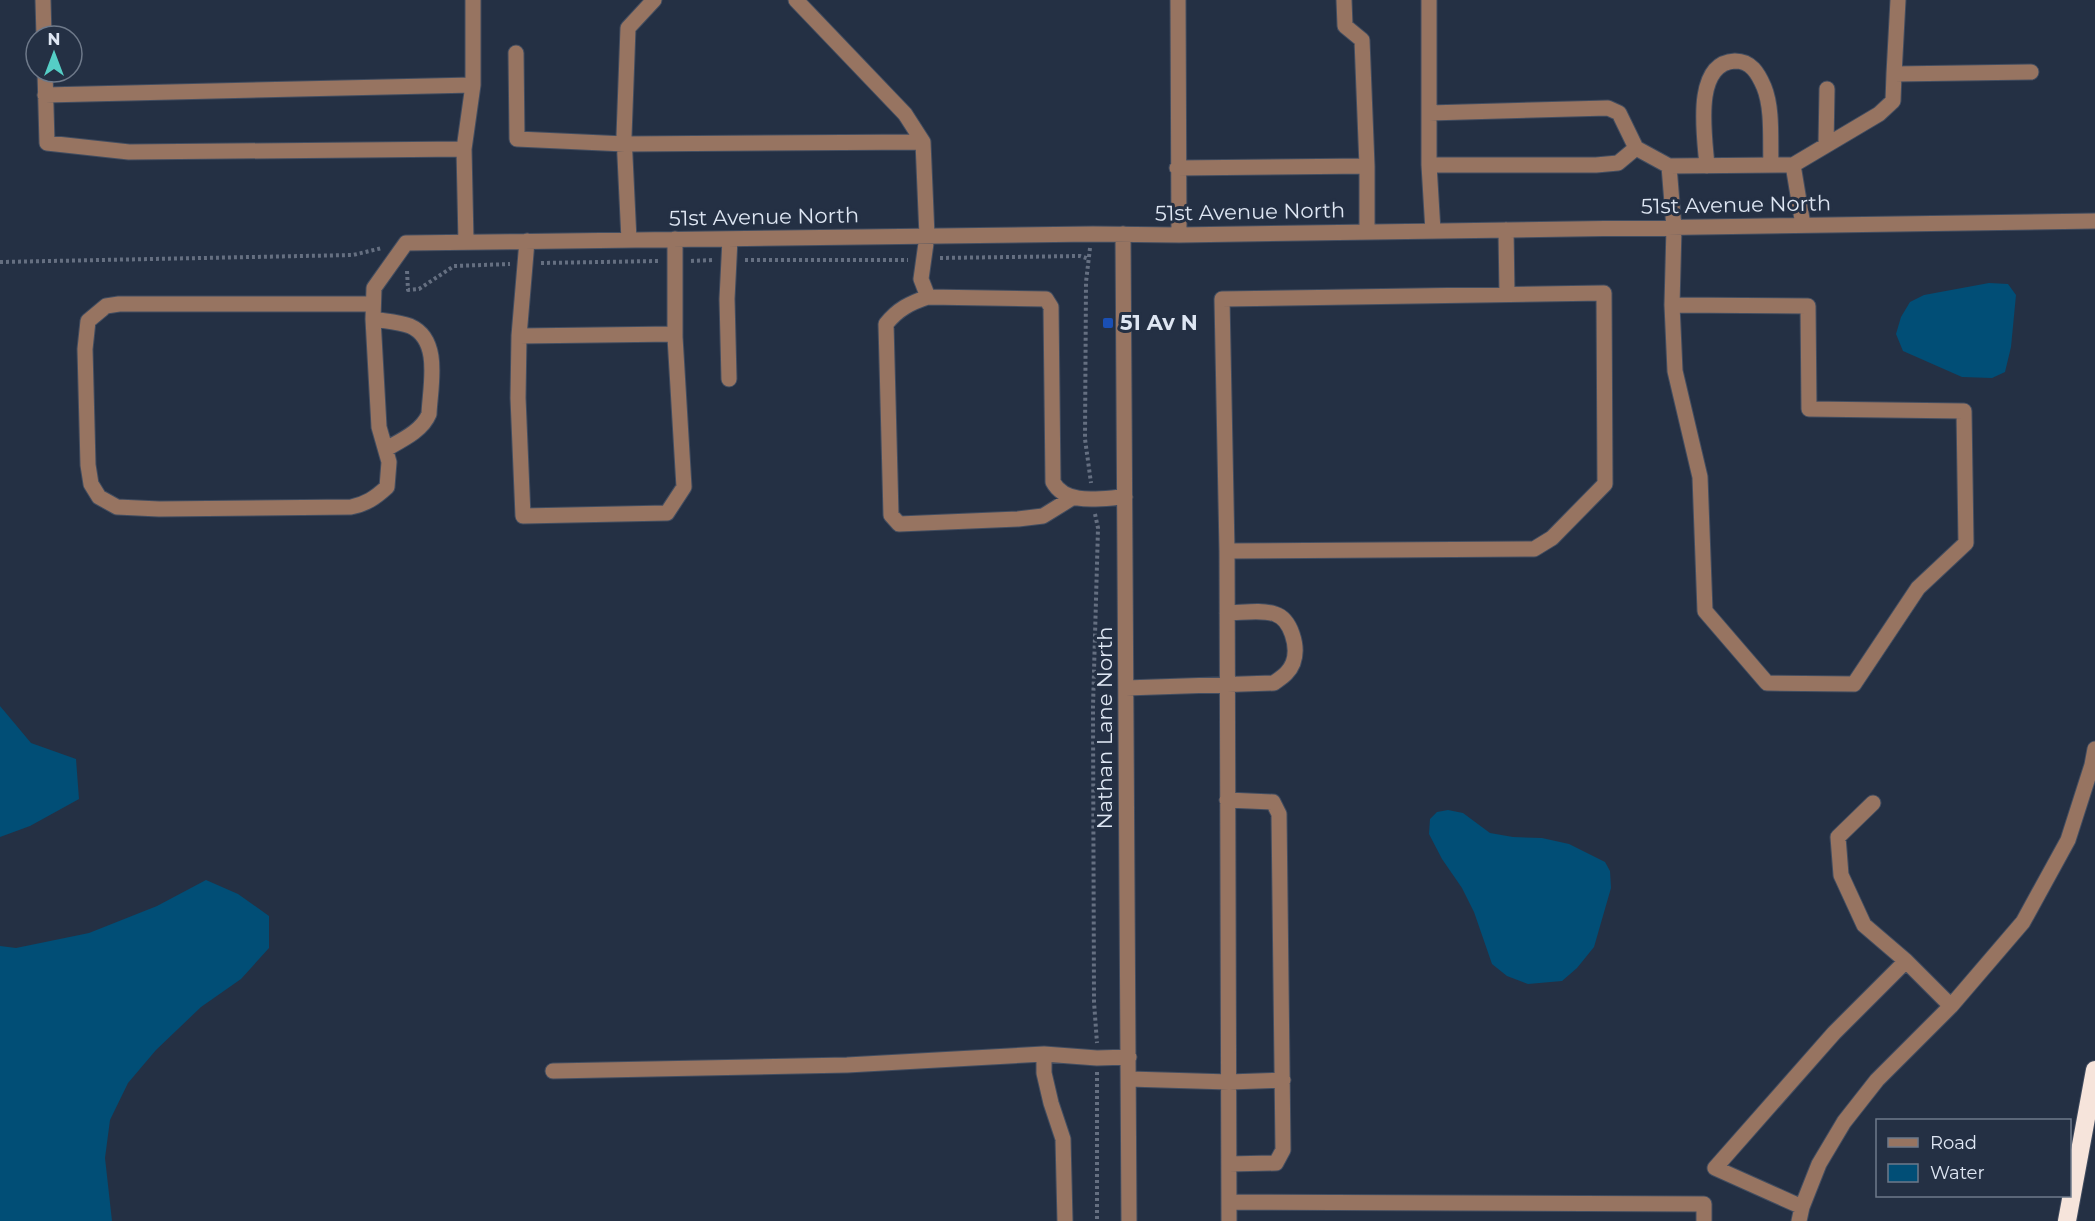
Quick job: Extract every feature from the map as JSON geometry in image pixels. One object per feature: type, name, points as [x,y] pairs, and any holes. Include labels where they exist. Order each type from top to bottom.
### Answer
[{"type":"highway","points":[[2067,1221],[2095,1070]]},
{"type":"street","points":[[43,0],[44,24]]},
{"type":"street","points":[[466,242],[464,149],[473,85],[472,0]]},
{"type":"street","points":[[629,240],[625,144],[628,28],[654,0]]},
{"type":"street","points":[[796,0],[905,114],[922,142],[927,236],[921,279],[928,297]]},
{"type":"street","points":[[1178,0],[1179,235]]},
{"type":"street","points":[[1344,0],[1345,26],[1362,40],[1367,232]]},
{"type":"street","points":[[1429,0],[1429,165],[1433,231]]},
{"type":"street","points":[[1429,113],[1608,108],[1619,113],[1635,148],[1669,166],[1793,165],[1879,114],[1893,101],[1898,0]]},
{"type":"street","points":[[516,53],[516,139],[625,144],[922,142]]},
{"type":"street","points":[[1707,166],[1704,124],[1705,90],[1710,76],[1720,66],[1731,61],[1742,61],[1755,68],[1765,89],[1769,115],[1771,165]]},
{"type":"street","points":[[1894,74],[2031,72]]},
{"type":"street","points":[[45,84],[47,143],[129,152],[464,149]]},
{"type":"street","points":[[45,95],[473,85]]},
{"type":"street","points":[[1826,146],[1827,89]]},
{"type":"street","points":[[1429,165],[1596,165],[1618,163],[1635,148]]},
{"type":"street","points":[[1793,165],[1803,225]]},
{"type":"street","points":[[1177,168],[1367,166]]},
{"type":"street","points":[[1669,166],[1674,228],[1672,305],[1675,371],[1700,477],[1705,611],[1767,683],[1854,684],[1918,588],[1966,543],[1964,411],[1809,409],[1808,306],[1672,305]]},
{"type":"street","name":"51st Avenue North","points":[[406,243],[1093,234],[1179,235],[2095,221]]},
{"type":"street","points":[[1506,230],[1507,294]]},
{"type":"street","name":"Nathan Lane North","points":[[1123,234],[1130,1221]]},
{"type":"street","points":[[527,241],[519,336],[518,398],[523,516],[667,513],[684,487],[675,334],[675,239]]},
{"type":"street","points":[[729,379],[727,299],[730,239]]},
{"type":"street","points":[[386,449],[410,435],[425,422],[429,414],[432,360],[426,341],[418,332],[409,326],[373,312],[119,304],[105,306],[88,321],[85,349],[88,465],[91,484],[99,497],[117,507],[159,509],[364,505],[387,487],[389,462],[379,427],[373,312],[374,288],[406,243]]},
{"type":"street","points":[[1227,551],[1534,549],[1552,538],[1605,484],[1604,293],[1222,299],[1227,551],[1229,1221]]},
{"type":"street","points":[[1072,498],[1043,516],[899,524],[891,515],[886,324],[894,313],[908,304],[928,297],[1046,299],[1051,307],[1053,482],[1057,490],[1072,498],[1125,498]]},
{"type":"street","points":[[519,336],[675,334]]},
{"type":"street","points":[[1126,688],[1274,683],[1287,674],[1294,660],[1291,631],[1284,618],[1273,613],[1227,613]]},
{"type":"street","points":[[1906,961],[1834,1032],[1715,1168],[1801,1214],[1819,1164],[1844,1122],[1877,1080],[1951,1006],[2023,922],[2068,840],[2095,749]]},
{"type":"street","points":[[1227,800],[1273,802],[1279,814],[1283,1150],[1276,1162],[1229,1164]]},
{"type":"street","points":[[1873,803],[1838,837],[1841,875],[1864,925],[1906,961],[1951,1006]]},
{"type":"street","points":[[1044,1054],[1044,1073],[1063,1139],[1065,1221]]},
{"type":"street","points":[[553,1071],[847,1065],[1044,1054],[1097,1058],[1128,1057]]},
{"type":"street","points":[[1128,1079],[1229,1082],[1282,1080]]},
{"type":"street","points":[[1229,1202],[1704,1204],[1704,1221]]},
{"type":"path","points":[[1093,234],[1086,282],[1085,439],[1098,528],[1093,707],[1094,1002],[1098,1034],[1097,1221]]},
{"type":"path","points":[[0,261],[353,255],[406,243]]},
{"type":"water","points":[[1989,283],[2008,284],[2016,295],[2011,347],[2005,372],[1992,378],[1962,377],[1903,351],[1896,334],[1901,317],[1910,302],[1924,295]]},
{"type":"water","points":[[0,706],[31,743],[76,759],[79,799],[30,826],[0,837]]},
{"type":"water","points":[[1448,810],[1463,813],[1490,833],[1542,838],[1569,844],[1605,862],[1610,871],[1611,888],[1594,947],[1577,968],[1562,981],[1528,984],[1507,976],[1492,964],[1474,912],[1429,834],[1430,819],[1437,812]]},
{"type":"water","points":[[206,880],[238,894],[269,916],[269,948],[241,979],[201,1007],[156,1050],[128,1083],[110,1120],[105,1158],[112,1221],[0,1221],[0,946],[16,948],[89,933],[157,906]]},
{"type":"place","name":"51 Av N","points":[[1108,323]]}]
